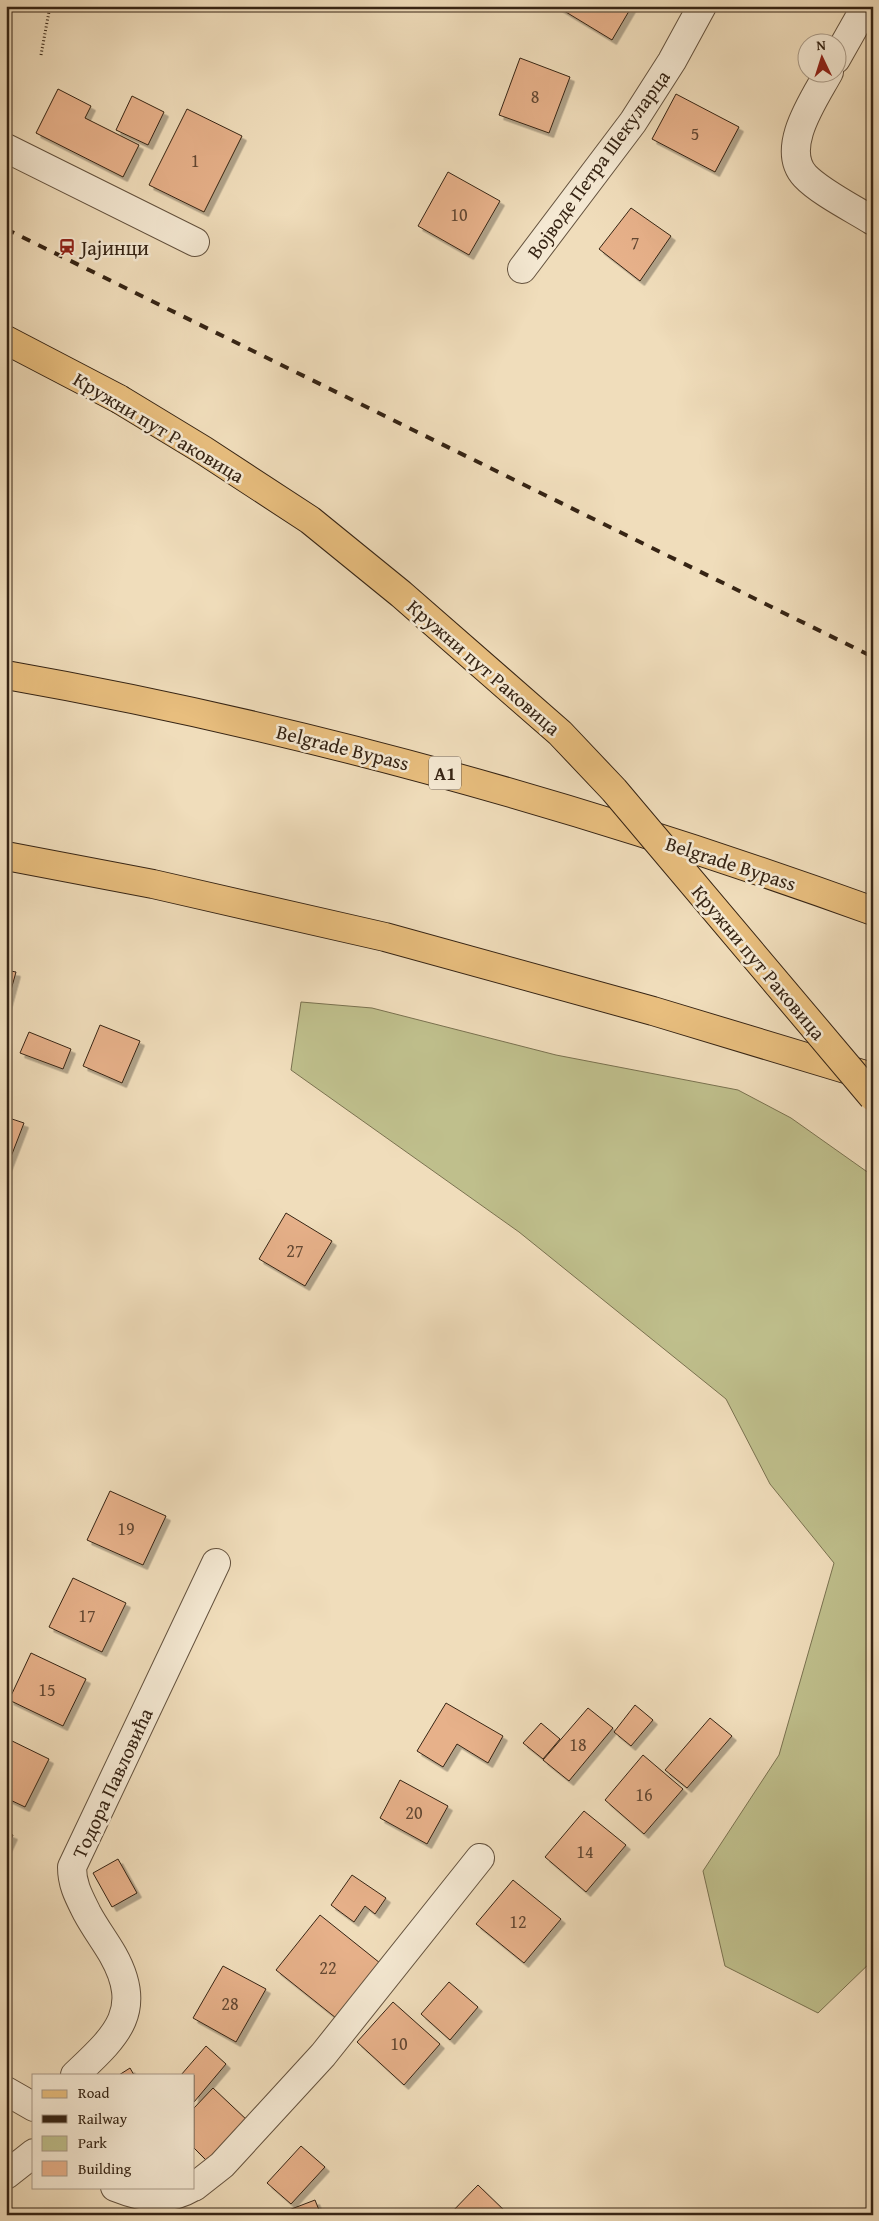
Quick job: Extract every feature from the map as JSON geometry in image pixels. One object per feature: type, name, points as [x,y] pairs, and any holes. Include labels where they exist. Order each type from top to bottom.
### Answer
[{"type":"main road","name":"Кружни пут Раковица","points":[[6,340],[119,400],[203,450],[310,520],[492,671],[560,733],[614,790],[873,1097]]},
{"type":"main road","name":"Belgrade Bypass","points":[[6,674],[187,711],[416,765],[766,872],[873,911]]},
{"type":"main road","points":[[6,856],[153,884],[385,937],[653,1011],[873,1077]]},
{"type":"street","name":"Војводе Петра Шекуларца","points":[[522,269],[633,122],[672,61],[702,6]]},
{"type":"street","points":[[846,41],[866,6]]},
{"type":"street","points":[[824,82],[801,124],[797,141],[799,167],[813,182],[873,221]]},
{"type":"street","points":[[6,148],[195,242]]},
{"type":"street","name":"Тодора Павловића","points":[[76,2074],[114,2034],[128,2009],[123,1978],[114,1956],[79,1898],[72,1879],[72,1867],[216,1563]]},
{"type":"street","points":[[195,2185],[222,2165],[323,2056],[480,1858]]},
{"type":"street","points":[[6,2091],[32,2106]]},
{"type":"street","points":[[6,2175],[32,2155]]},
{"type":"street","points":[[118,2188],[133,2194],[156,2198],[177,2197],[191,2188]]},
{"type":"path","points":[[41,55],[50,6]]},
{"type":"green space","points":[[301,1002],[372,1008],[556,1055],[738,1090],[791,1118],[873,1176],[873,1960],[818,2013],[725,1966],[703,1871],[779,1755],[834,1563],[770,1484],[726,1399],[519,1232],[291,1070]]},
{"type":"building","points":[[556,6],[632,6],[612,40]]},
{"type":"building","points":[[520,58],[570,77],[549,133],[499,115]]},
{"type":"building","points":[[58,89],[91,106],[85,118],[139,145],[123,177],[36,133]]},
{"type":"building","points":[[676,94],[739,127],[715,172],[652,139]]},
{"type":"building","points":[[132,96],[164,112],[148,145],[116,130]]},
{"type":"building","points":[[187,109],[242,136],[204,212],[149,185]]},
{"type":"building","points":[[448,172],[500,201],[469,255],[418,226]]},
{"type":"building","points":[[631,208],[671,236],[640,281],[599,249]]},
{"type":"building","points":[[6,970],[16,972],[6,1008]]},
{"type":"building","points":[[100,1025],[140,1041],[122,1083],[83,1066]]},
{"type":"building","points":[[29,1032],[71,1049],[63,1069],[20,1053]]},
{"type":"building","points":[[6,1117],[24,1123],[7,1167],[6,1167]]},
{"type":"building","points":[[286,1213],[332,1241],[305,1286],[259,1259]]},
{"type":"building","points":[[110,1491],[166,1516],[143,1565],[87,1540]]},
{"type":"building","points":[[73,1578],[126,1603],[102,1652],[49,1627]]},
{"type":"building","points":[[31,1653],[86,1679],[63,1726],[9,1700]]},
{"type":"building","points":[[446,1703],[503,1736],[488,1763],[457,1744],[443,1767],[417,1751]]},
{"type":"building","points":[[635,1705],[653,1720],[631,1746],[614,1732]]},
{"type":"building","points":[[588,1708],[613,1728],[569,1781],[543,1760]]},
{"type":"building","points":[[710,1718],[732,1736],[687,1788],[665,1770]]},
{"type":"building","points":[[541,1723],[560,1739],[543,1759],[523,1743]]},
{"type":"building","points":[[6,1738],[49,1759],[25,1807],[6,1798]]},
{"type":"building","points":[[643,1755],[683,1789],[644,1834],[605,1800]]},
{"type":"building","points":[[400,1780],[448,1806],[427,1844],[380,1818]]},
{"type":"building","points":[[584,1811],[626,1845],[586,1892],[545,1857]]},
{"type":"building","points":[[6,1832],[13,1835],[6,1850]]},
{"type":"building","points":[[118,1859],[137,1893],[112,1907],[93,1873]]},
{"type":"building","points":[[352,1875],[386,1898],[375,1914],[365,1906],[354,1922],[331,1905]]},
{"type":"building","points":[[513,1880],[561,1919],[524,1963],[476,1924]]},
{"type":"building","points":[[320,1915],[380,1963],[336,2018],[276,1970]]},
{"type":"building","points":[[223,1966],[266,1989],[236,2042],[193,2018]]},
{"type":"building","points":[[449,1982],[478,2007],[450,2040],[421,2014]]},
{"type":"building","points":[[393,2002],[440,2044],[404,2085],[357,2042]]},
{"type":"building","points":[[206,2046],[226,2064],[195,2101],[195,2074],[182,2074]]},
{"type":"building","points":[[130,2068],[133,2074],[121,2074]]},
{"type":"building","points":[[213,2088],[249,2122],[209,2163],[195,2149],[195,2107]]},
{"type":"building","points":[[301,2146],[325,2167],[291,2204],[267,2183]]},
{"type":"building","points":[[478,2185],[509,2215],[449,2215]]},
{"type":"building","points":[[315,2200],[321,2215],[282,2215],[281,2213]]},
{"type":"building","points":[[7,2203],[17,2215],[6,2215]]},
{"type":"railway","points":[[6,229],[873,657]]},
{"type":"place","name":"Јајинци","points":[[67,247]]}]
